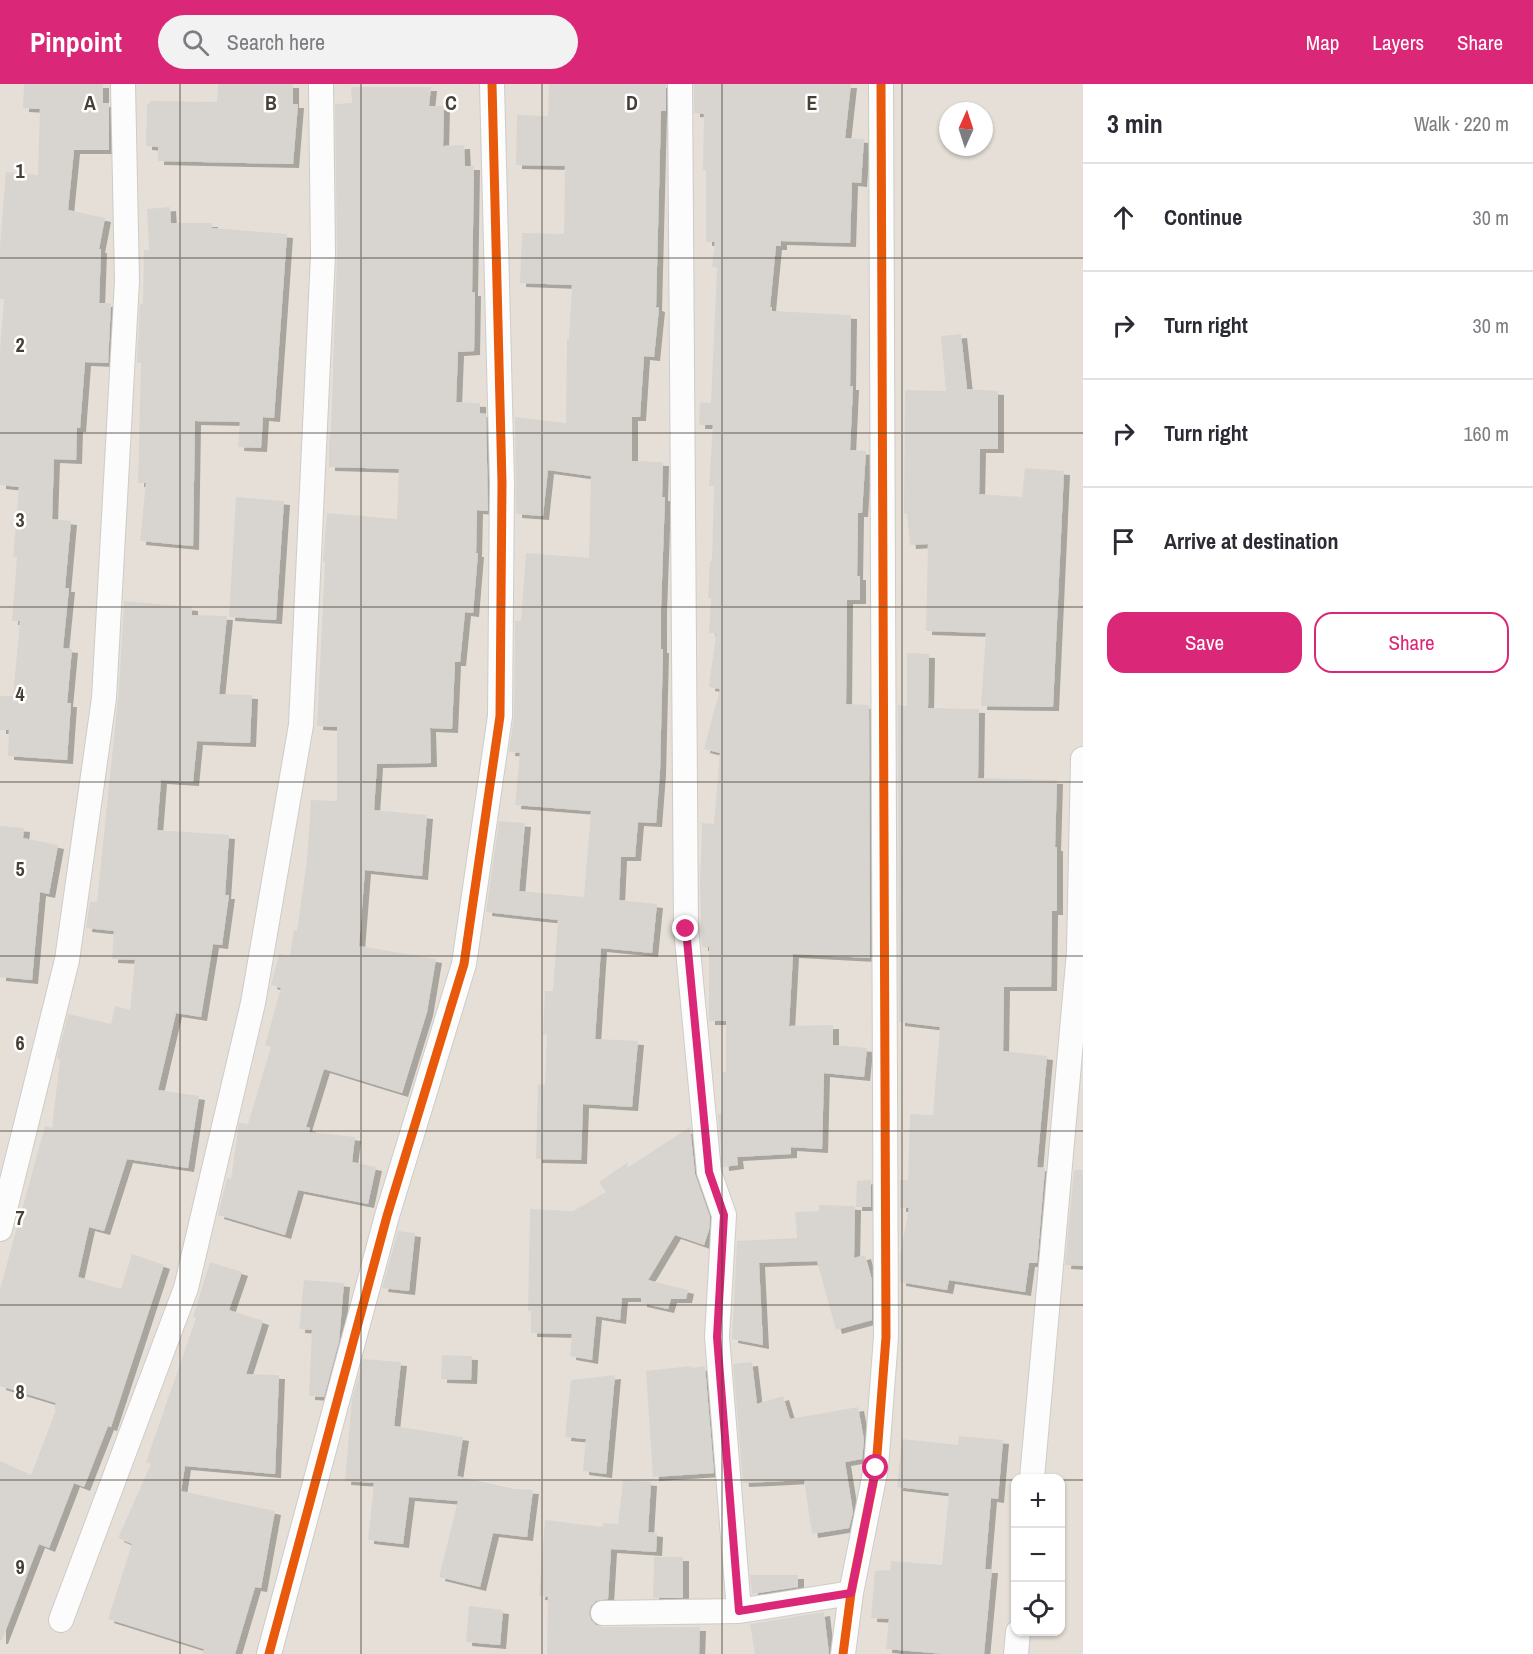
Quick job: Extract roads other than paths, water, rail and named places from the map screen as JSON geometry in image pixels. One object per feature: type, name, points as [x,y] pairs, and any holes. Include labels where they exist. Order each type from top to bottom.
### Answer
[{"type":"street","points":[[0,1229],[67,960],[104,698],[127,281],[123,84]]},
{"type":"street","points":[[61,1620],[186,1288],[253,1003],[301,725],[323,255],[321,84]]},
{"type":"street","points":[[269,1654],[387,1216],[464,964],[498,728],[502,483],[492,84]]},
{"type":"street","points":[[680,84],[686,929],[709,1172],[724,1215],[717,1337],[739,1611]]},
{"type":"street","points":[[843,1654],[851,1593],[876,1468],[886,1337],[881,84]]},
{"type":"street","points":[[1032,1474],[1079,952],[1083,759]]},
{"type":"street","points":[[603,1612],[739,1611],[851,1593]]},
{"type":"street","points":[[1016,1654],[1018,1636]]}]
